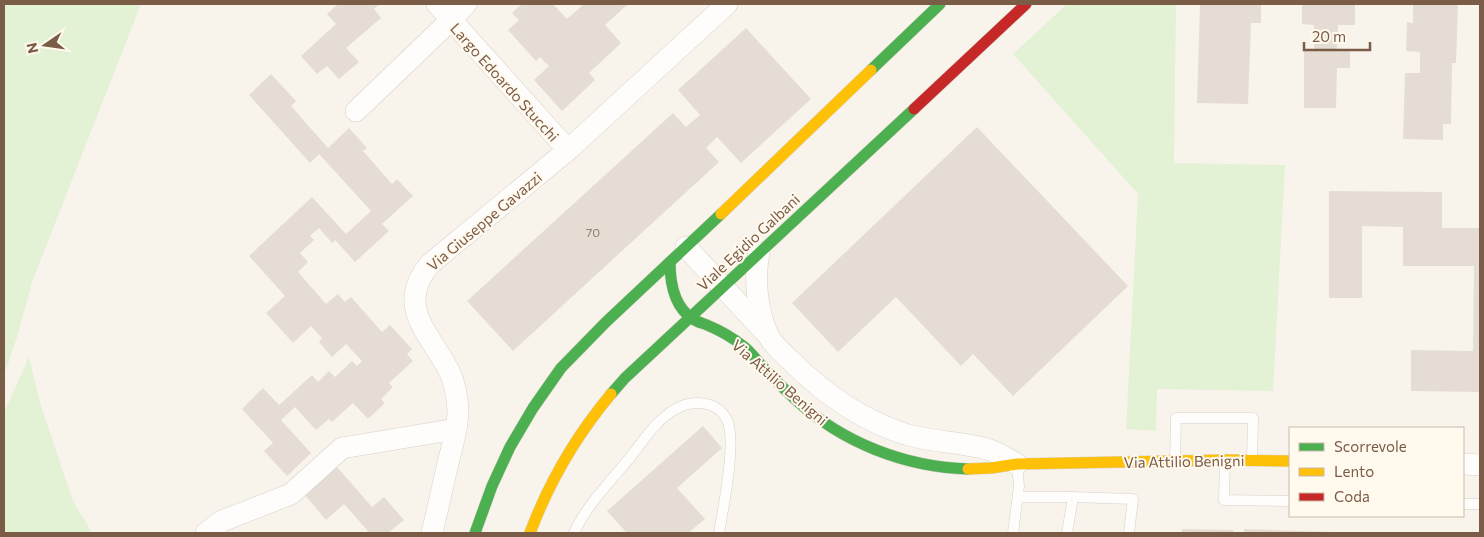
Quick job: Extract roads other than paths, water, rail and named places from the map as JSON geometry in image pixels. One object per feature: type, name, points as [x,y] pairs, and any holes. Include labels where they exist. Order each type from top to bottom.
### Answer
[{"type":"main road","points":[[919,4],[929,14]]},
{"type":"main road","points":[[475,533],[492,486],[510,447],[547,387],[574,355],[940,4]]},
{"type":"main road","name":"Viale Egidio Galbani","points":[[530,533],[549,487],[561,466],[596,412],[625,378],[1026,4]]},
{"type":"main road","name":"Via Attilio Benigni","points":[[670,262],[670,278],[673,290],[680,306],[690,317],[738,343],[810,412],[839,431],[859,442],[914,462],[940,467],[989,469],[1017,464],[1224,460],[1289,461]]},
{"type":"street","points":[[437,4],[451,20],[466,4]]},
{"type":"street","name":"Via Giuseppe Gavazzi","points":[[432,533],[456,429],[458,409],[454,384],[448,369],[419,320],[416,310],[417,286],[424,271],[568,150],[727,4]]},
{"type":"street","name":"Largo Edoardo Stucchi","points":[[356,110],[451,20],[568,150]]},
{"type":"street","points":[[686,247],[768,336]]},
{"type":"street","name":"Via Attilio Benigni","points":[[759,253],[757,290],[762,318],[768,336],[781,352],[817,384],[848,408],[872,421],[910,435],[988,449],[1017,464]]},
{"type":"street","points":[[206,533],[222,521],[291,494],[342,448],[456,429]]},
{"type":"street","points":[[1464,464],[1480,465]]},
{"type":"lane","points":[[574,533],[584,514],[660,421],[676,408],[695,402],[705,402],[721,412],[727,420],[730,429],[731,440],[727,481],[719,533]]},
{"type":"lane","points":[[1175,461],[1176,418],[1253,418],[1252,460]]},
{"type":"lane","points":[[1224,460],[1224,500],[1289,501]]},
{"type":"lane","points":[[1013,533],[1020,486],[1017,464]]},
{"type":"lane","points":[[1018,497],[1133,499],[1129,533]]},
{"type":"lane","points":[[1068,533],[1073,497]]},
{"type":"lane","points":[[1464,504],[1480,504]]}]
